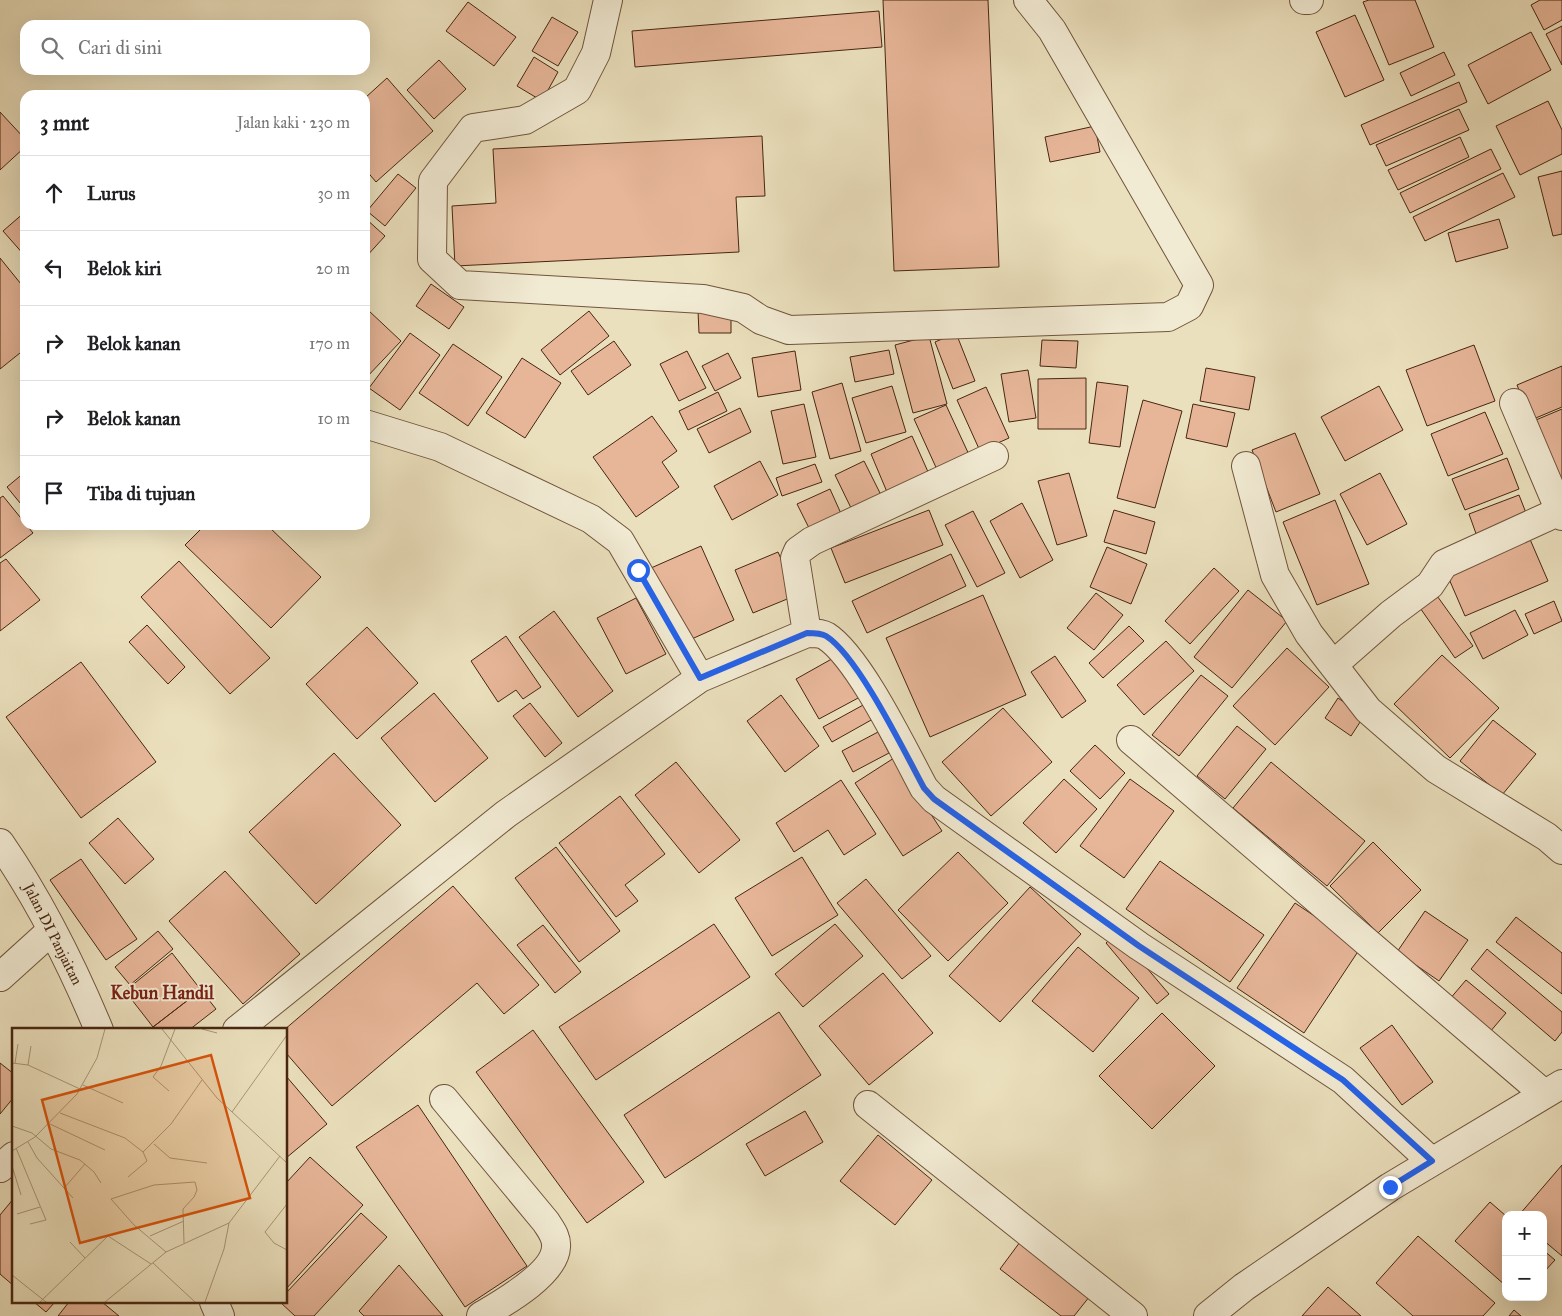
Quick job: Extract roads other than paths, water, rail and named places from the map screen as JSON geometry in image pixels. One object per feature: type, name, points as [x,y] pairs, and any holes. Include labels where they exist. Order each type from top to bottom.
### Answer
[{"type":"street","points":[[608,0],[596,53],[577,90],[525,120],[473,128],[433,181],[432,260],[460,284],[703,299],[743,308],[761,320],[790,330],[1168,317],[1189,306],[1199,285],[1052,30],[1028,0]]},
{"type":"street","points":[[1304,0],[1309,0]]},
{"type":"street","points":[[1333,665],[1391,614],[1430,585],[1444,564],[1561,513],[1514,403]]},
{"type":"street","points":[[370,426],[440,448],[591,519],[620,541],[700,678]]},
{"type":"street","points":[[807,633],[795,558],[798,551],[812,541],[994,456]]},
{"type":"street","points":[[1246,466],[1275,575],[1309,634],[1368,710],[1436,769],[1547,837],[1562,850]]},
{"type":"street","points":[[239,1028],[506,814],[700,678],[807,633],[824,635],[840,647],[874,698],[924,788],[934,799],[1139,946],[1343,1080],[1432,1161]]},
{"type":"street","points":[[1131,740],[1552,1088],[1432,1161],[1244,1287],[1208,1316]]},
{"type":"street","name":"Jalan DI Panjaitan","points":[[0,843],[23,877],[52,930],[98,1028]]},
{"type":"street","points":[[0,977],[52,930]]},
{"type":"street","points":[[444,1099],[554,1234],[556,1246],[554,1258],[541,1274],[506,1301],[481,1316]]},
{"type":"street","points":[[868,1105],[1133,1316]]},
{"type":"street","points":[[0,1168],[12,1158]]},
{"type":"street","points":[[215,1304],[220,1316]]},
{"type":"district","name":"Kebun Handil","points":[[162,993]]}]
